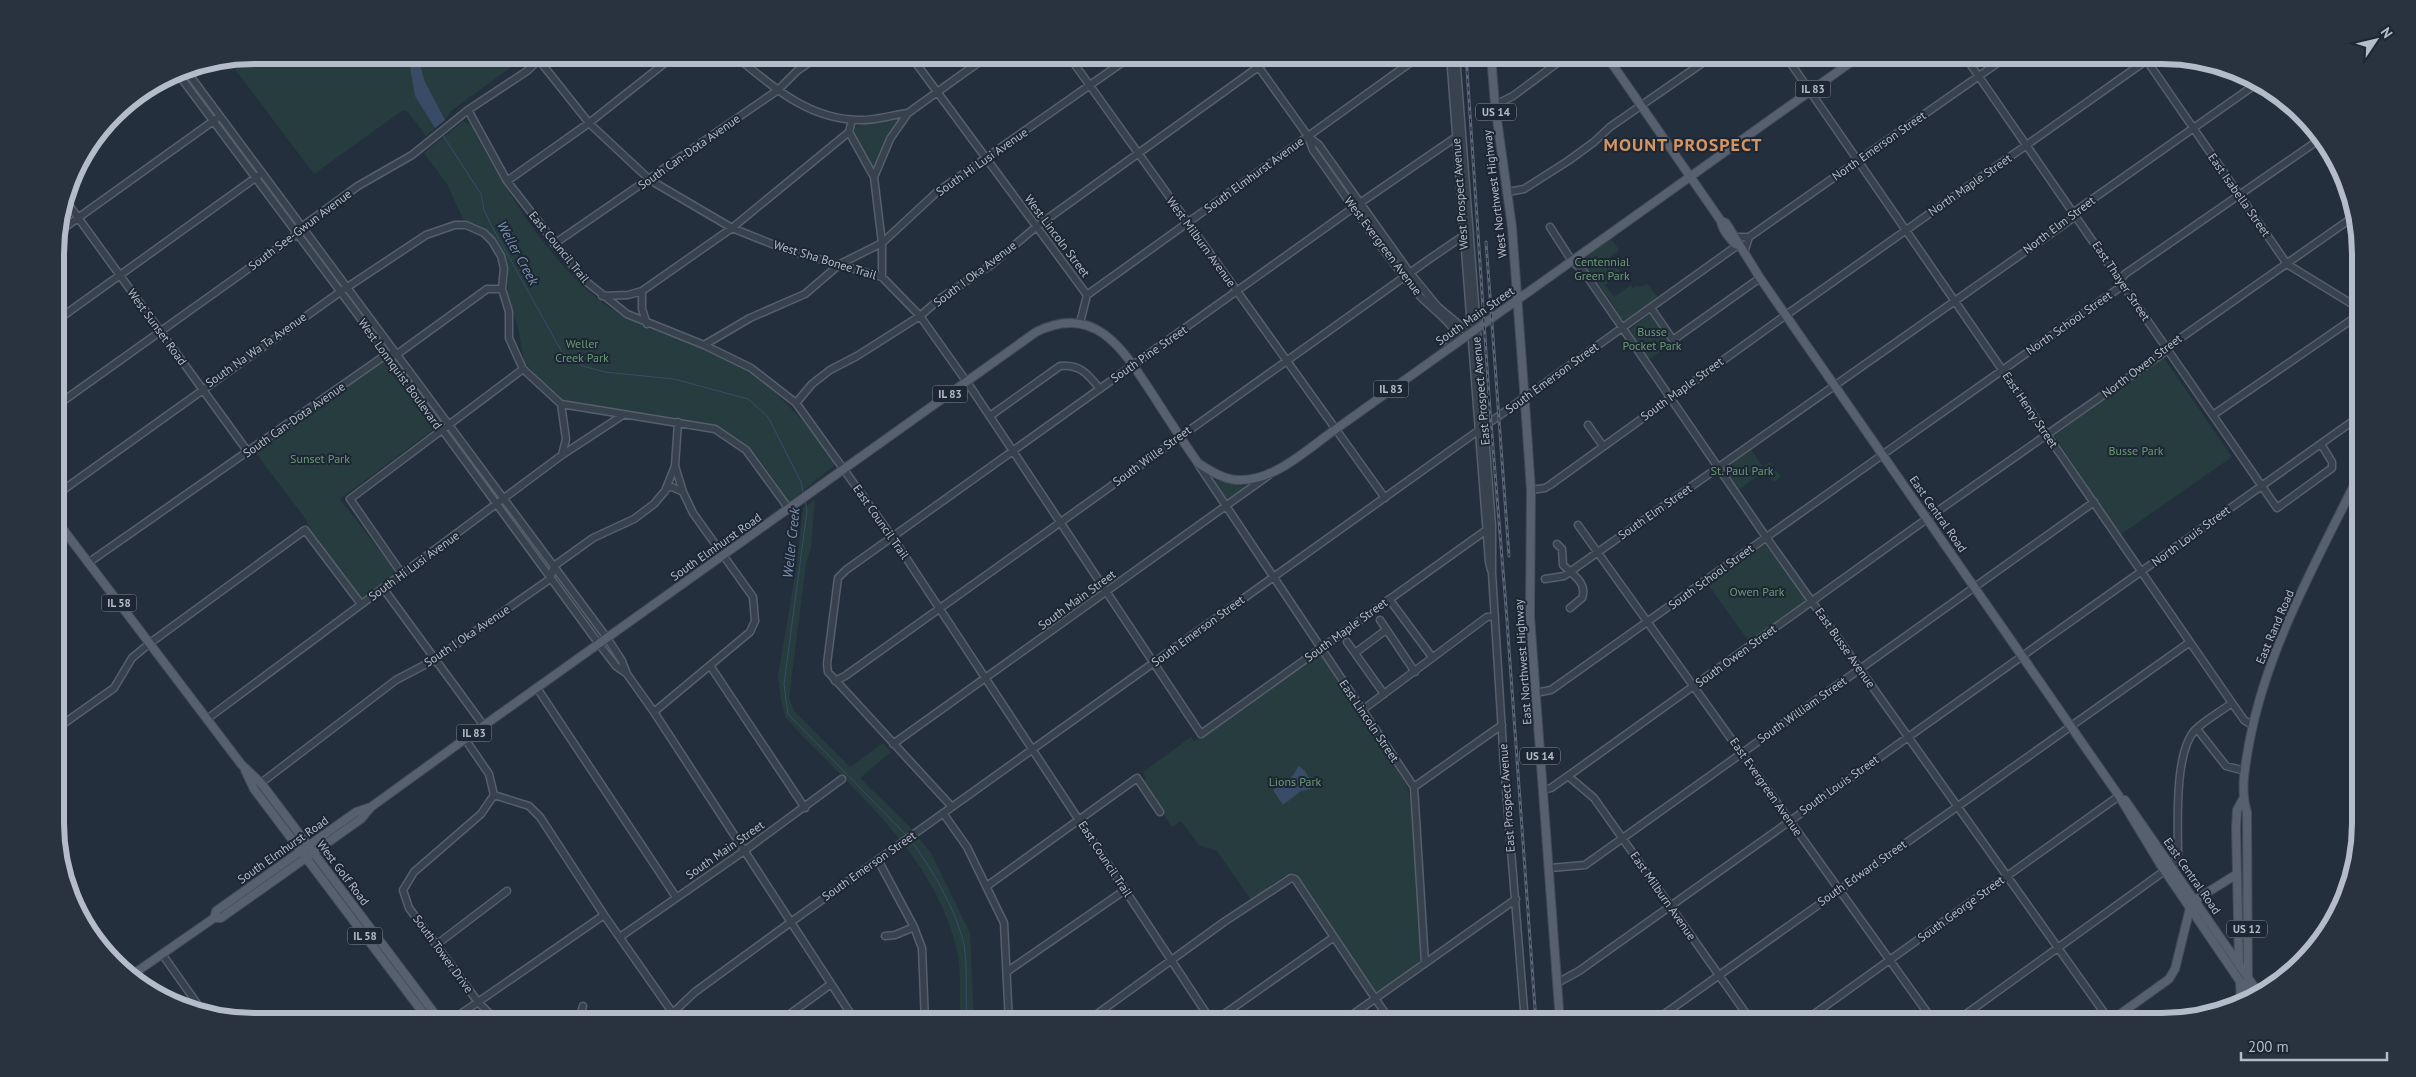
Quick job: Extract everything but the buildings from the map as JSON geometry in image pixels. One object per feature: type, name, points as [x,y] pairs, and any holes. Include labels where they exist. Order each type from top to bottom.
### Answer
[{"type":"main road","name":"West Northwest Highway","points":[[1492,64],[1495,105],[1508,192],[1517,300]]},
{"type":"main road","name":"East Central Road","points":[[1612,64],[1721,221],[1721,226],[1735,244],[1737,241],[1760,278],[1975,586],[2168,869],[2190,908],[2246,987]]},
{"type":"main road","name":"IL 83","points":[[1691,177],[1848,64]]},
{"type":"main road","name":"South Main Street","points":[[1198,462],[1216,474],[1235,480],[1260,477],[1272,472],[1336,429],[1691,177]]},
{"type":"main road","name":"East Northwest Highway","points":[[1517,300],[1530,490],[1530,600],[1559,1013]]},
{"type":"main road","name":"IL 83","points":[[1080,323],[1110,337],[1133,365],[1198,462]]},
{"type":"main road","name":"South Elmhurst Road","points":[[136,973],[214,918],[222,918],[314,853],[361,819],[371,807],[465,739],[845,470],[1036,332],[1051,325],[1080,323]]},
{"type":"main road","name":"East Rand Road","points":[[2246,987],[2247,812],[2243,799],[2245,771],[2258,702],[2286,623],[2352,489]]},
{"type":"main road","name":"West Golf Road","points":[[64,534],[242,765],[261,783],[434,1013]]},
{"type":"main road","name":"West Golf Road","points":[[242,765],[254,789],[423,1013]]},
{"type":"main road","name":"East Rand Road","points":[[2243,799],[2237,810],[2237,874],[2240,965],[2246,987]]},
{"type":"main road","name":"South Elmhurst Road","points":[[214,918],[216,911],[356,812],[371,807]]},
{"type":"main road","name":"East Central Road","points":[[2168,869],[2196,901],[2240,965]]},
{"type":"main road","points":[[2122,1013],[2155,990],[2173,974],[2190,908],[2196,901],[2237,874]]},
{"type":"main road","points":[[2184,932],[2197,925],[2203,926]]},
{"type":"street","name":"South See-Gwun Avenue","points":[[64,400],[297,234],[303,226],[358,186],[412,155],[468,110],[508,85],[529,64]]},
{"type":"street","name":"West Sha Bonee Trail","points":[[542,64],[589,123],[650,180],[732,228],[787,250],[882,277],[920,316],[1014,450],[1201,734]]},
{"type":"street","points":[[507,180],[589,123],[664,64]]},
{"type":"street","points":[[745,64],[797,104],[828,117],[852,120],[879,119],[908,113]]},
{"type":"street","name":"South Can-Dota Avenue","points":[[554,244],[650,180],[778,90],[807,64]]},
{"type":"street","name":"West Lincoln Street","points":[[917,64],[1086,294],[1080,323]]},
{"type":"street","points":[[874,177],[890,139],[908,113],[976,64]]},
{"type":"street","name":"West Milburn Avenue","points":[[1074,64],[1336,429]]},
{"type":"street","name":"South Hi Lusi Avenue","points":[[704,345],[750,318],[805,294],[840,264],[882,243],[937,192],[1121,64]]},
{"type":"street","name":"West Evergreen Avenue","points":[[1257,64],[1308,136],[1318,145],[1360,203],[1427,304],[1454,329],[1456,335],[1446,350]]},
{"type":"street","name":"South I Oka Avenue","points":[[796,403],[812,384],[830,370],[857,356],[920,316],[941,298],[991,265],[1036,227],[1139,155],[1263,64]]},
{"type":"street","name":"South Elmhurst Avenue","points":[[1086,294],[1408,64]]},
{"type":"street","name":"West Prospect Avenue","points":[[1451,64],[1470,234],[1472,331]]},
{"type":"street","name":"West Prospect Avenue","points":[[1456,64],[1463,236],[1472,331]]},
{"type":"street","points":[[1495,105],[1513,96],[1556,64]]},
{"type":"street","points":[[1508,192],[1524,188],[1568,161],[1641,105],[1701,64]]},
{"type":"street","name":"East Henry Street","points":[[1791,64],[2232,703],[2244,720],[2253,726]]},
{"type":"street","name":"East Thayer Street","points":[[1970,64],[2277,508],[2332,468],[2332,462],[2321,444]]},
{"type":"street","name":"North Emerson Street","points":[[1749,237],[1996,64]]},
{"type":"street","name":"North Maple Street","points":[[1786,314],[2027,145],[2137,64]]},
{"type":"street","name":"East Isabella Street","points":[[2149,64],[2287,263],[2352,304]]},
{"type":"street","name":"West Lonnquist Boulevard","points":[[190,75],[607,638],[622,661],[627,674],[654,712],[850,1013]]},
{"type":"street","name":"West Lonnquist Boulevard","points":[[181,78],[387,354],[496,506],[599,644],[616,666],[627,674]]},
{"type":"street","name":"North Elm Street","points":[[1834,384],[2070,220],[2074,213],[2252,86]]},
{"type":"street","name":"East Council Trail","points":[[468,110],[507,180],[554,244],[583,279],[602,296],[628,314],[647,324],[704,345],[752,368],[796,403],[894,538],[1207,1013]]},
{"type":"street","points":[[65,228],[221,116]]},
{"type":"street","points":[[602,296],[628,295],[642,291],[732,228],[849,132],[852,120]]},
{"type":"street","points":[[849,132],[874,177],[882,243],[882,277]]},
{"type":"street","name":"South Pine Street","points":[[835,681],[828,672],[827,664],[838,578],[846,570],[894,538],[1360,203],[1459,135]]},
{"type":"street","name":"West Evergreen Avenue","points":[[1308,136],[1313,150],[1354,208],[1407,275],[1438,307],[1456,322],[1472,331]]},
{"type":"street","name":"North School Street","points":[[1883,453],[2119,288],[2120,280],[2125,274],[2316,142]]},
{"type":"street","points":[[64,315],[263,173]]},
{"type":"street","name":"West Sunset Road","points":[[70,206],[248,452]]},
{"type":"street","name":"North Owen Street","points":[[1928,518],[2349,220]]},
{"type":"street","name":"South Na Wa Ta Avenue","points":[[64,489],[202,388],[426,235],[446,227],[466,224],[484,232],[496,247],[502,261],[502,288]]},
{"type":"street","name":"East Busse Avenue","points":[[1550,227],[1572,261],[1584,272],[1766,538],[2104,1013]]},
{"type":"street","name":"South Wille Street","points":[[835,681],[845,676],[1407,275],[1463,236],[1470,234]]},
{"type":"street","points":[[1737,241],[1749,237]]},
{"type":"street","points":[[1744,253],[1749,237]]},
{"type":"street","name":"South Emerson Street","points":[[675,1013],[695,992],[791,922],[1525,398],[1650,308],[1737,241]]},
{"type":"street","name":"East Busse Avenue","points":[[1579,256],[1584,272]]},
{"type":"street","points":[[1650,308],[1673,340],[1760,278]]},
{"type":"street","points":[[387,354],[396,355],[487,289],[502,288],[509,312],[509,338],[523,369],[561,404],[715,429],[737,442],[756,461],[792,507]]},
{"type":"street","points":[[642,291],[642,309],[647,324]]},
{"type":"street","points":[[1456,322],[1468,318],[1470,314]]},
{"type":"street","name":"South Maple Street","points":[[1530,490],[1544,488],[1553,482],[1786,314]]},
{"type":"street","points":[[2213,416],[2352,320]]},
{"type":"street","name":"East Prospect Avenue","points":[[1472,331],[1482,428],[1524,1013]]},
{"type":"street","name":"South Can-Dota Avenue","points":[[88,563],[387,354]]},
{"type":"street","points":[[990,416],[1060,366],[1070,365],[1080,368],[1100,389]]},
{"type":"street","points":[[402,574],[350,499],[441,428],[523,369]]},
{"type":"street","name":"South Elm Street","points":[[1545,579],[1562,578],[1834,384]]},
{"type":"street","points":[[561,404],[566,439],[562,455]]},
{"type":"street","name":"South Hi Lusi Avenue","points":[[207,719],[496,506],[562,455],[623,415]]},
{"type":"street","points":[[550,578],[554,566],[592,538],[646,511],[666,488],[675,466],[678,422]]},
{"type":"street","name":"North Louis Street","points":[[2022,655],[2352,422]]},
{"type":"street","points":[[1588,425],[1603,446]]},
{"type":"street","points":[[1336,429],[1385,498]]},
{"type":"street","name":"South School Street","points":[[1536,693],[1551,690],[1883,453]]},
{"type":"street","name":"East Lincoln Street","points":[[1198,462],[1226,508],[1414,787]]},
{"type":"street","points":[[654,712],[711,667],[750,632],[756,621],[753,598],[693,513],[683,492],[675,466]]},
{"type":"street","name":"South Main Street","points":[[893,744],[1226,508],[1272,472]]},
{"type":"street","points":[[666,488],[672,487],[683,492]]},
{"type":"street","name":"South William Street","points":[[1550,868],[1585,865],[2094,502]]},
{"type":"street","name":"South Owen Street","points":[[1543,790],[1551,788],[1568,776],[1928,518]]},
{"type":"street","name":"East Evergreen Avenue","points":[[1578,525],[1928,1013]]},
{"type":"street","name":"South Maple Street","points":[[1201,734],[1489,528]]},
{"type":"street","points":[[64,723],[114,688],[132,658],[150,643],[305,530],[361,604]]},
{"type":"street","points":[[1557,544],[1562,550],[1563,565],[1572,571],[1580,581],[1584,595],[1579,602],[1570,608]]},
{"type":"street","name":"South I Oka Avenue","points":[[261,783],[396,680],[434,660],[550,578]]},
{"type":"street","points":[[383,588],[484,726]]},
{"type":"street","points":[[1389,599],[1432,657]]},
{"type":"street","points":[[1361,711],[1428,663],[1432,657],[1487,617],[1495,616]]},
{"type":"street","points":[[1380,620],[1415,672]]},
{"type":"street","points":[[1355,653],[1386,630]]},
{"type":"street","points":[[1347,642],[1384,694]]},
{"type":"street","name":"South Edward Street","points":[[1666,1013],[2070,725],[2190,642]]},
{"type":"street","name":"South Louis Street","points":[[1557,983],[1579,971],[2022,655]]},
{"type":"street","points":[[711,667],[805,808]]},
{"type":"street","points":[[835,681],[952,807]]},
{"type":"street","points":[[537,688],[676,897]]},
{"type":"street","points":[[1968,1013],[2168,869],[2178,854],[2181,763],[2186,744],[2197,729],[2232,703]]},
{"type":"street","points":[[1426,963],[1414,787],[1502,725]]},
{"type":"street","points":[[2197,729],[2226,766],[2245,771]]},
{"type":"street","points":[[465,739],[489,774],[494,795],[529,806],[540,817],[604,915],[673,1013]]},
{"type":"street","name":"East Milburn Avenue","points":[[1568,776],[1594,798],[1746,1013]]},
{"type":"street","points":[[987,886],[1137,778],[1160,812]]},
{"type":"street","name":"South Main Street","points":[[620,938],[805,808],[842,779]]},
{"type":"street","name":"South Tower Drive","points":[[478,1002],[409,908],[404,890],[414,872],[481,814],[494,795]]},
{"type":"street","name":"South George Street","points":[[1816,1013],[2119,796]]},
{"type":"street","points":[[943,813],[967,847],[1004,923],[1009,1013]]},
{"type":"street","points":[[878,860],[914,927],[922,948],[925,1013]]},
{"type":"street","points":[[1099,1013],[1231,917],[1291,878],[1295,879],[1385,1013]]},
{"type":"street","points":[[436,945],[507,890]]},
{"type":"street","points":[[1008,971],[1125,890]]},
{"type":"street","points":[[1355,1013],[1516,899]]},
{"type":"street","points":[[462,1013],[604,915]]},
{"type":"street","points":[[885,936],[895,935],[914,927]]},
{"type":"street","points":[[1226,1013],[1334,937]]},
{"type":"street","points":[[162,954],[198,1005]]},
{"type":"street","points":[[791,1013],[831,984]]},
{"type":"street","points":[[478,1002],[489,1013]]},
{"type":"street","points":[[581,1013],[583,1006]]},
{"type":"green space","points":[[516,64],[451,111],[445,120],[426,136],[408,112],[403,110],[314,174],[232,65]]},
{"type":"green space","points":[[897,117],[898,120],[885,139],[875,166],[872,168],[852,132],[853,127]]},
{"type":"green space","name":"Weller Creek Park","points":[[463,121],[471,125],[498,174],[531,225],[549,249],[589,292],[610,308],[638,324],[713,353],[745,370],[775,393],[801,419],[836,464],[789,502],[762,463],[742,442],[719,428],[670,417],[566,402],[557,397],[524,362],[519,332],[508,294],[508,267],[503,252],[490,232],[463,219],[447,184],[424,153]]},
{"type":"green space","name":"Centennial Green Park","points":[[1611,239],[1619,250],[1610,257],[1621,273],[1605,285],[1614,297],[1631,285],[1633,288],[1637,285],[1639,287],[1648,284],[1659,299],[1624,320],[1616,315],[1617,311],[1598,283],[1594,283],[1583,263],[1584,259]]},
{"type":"green space","name":"Busse Pocket Park","points":[[1651,313],[1673,343],[1648,360],[1629,330]]},
{"type":"green space","name":"Busse Park","points":[[2164,358],[2232,457],[2120,535],[2054,435]]},
{"type":"green space","name":"Sunset Park","points":[[387,359],[436,425],[434,429],[340,499],[396,572],[395,575],[361,599],[309,529],[307,521],[255,452]]},
{"type":"green space","name":"St. Paul Park","points":[[1750,448],[1763,467],[1770,462],[1781,477],[1774,482],[1766,470],[1738,490],[1723,468]]},
{"type":"green space","points":[[1210,479],[1251,487],[1226,502]]},
{"type":"green space","name":"Weller Creek","points":[[815,500],[811,548],[806,564],[789,698],[794,711],[850,767],[883,743],[891,752],[860,778],[909,826],[931,853],[970,933],[974,1013],[960,1013],[959,958],[946,915],[930,882],[910,852],[887,824],[786,718],[781,701],[778,675],[796,571],[803,508]]},
{"type":"green space","name":"Owen Park","points":[[1764,543],[1806,600],[1805,603],[1750,643],[1707,583]]},
{"type":"green space","name":"Lions Park","points":[[1319,653],[1405,782],[1410,796],[1422,960],[1377,992],[1373,989],[1297,876],[1284,876],[1251,900],[1217,851],[1199,845],[1181,821],[1172,827],[1144,783],[1146,777],[1143,772],[1191,737],[1194,741]]},
{"type":"water","points":[[410,64],[420,64],[424,80],[445,120],[435,128],[415,96]]},
{"type":"water","points":[[1299,766],[1305,771],[1315,788],[1301,791],[1283,805],[1273,790],[1291,778]]},
{"type":"waterway","name":"Weller Creek","points":[[442,134],[481,194],[484,210],[490,223],[562,352],[583,366],[605,372],[674,379],[748,399],[768,417],[801,482],[803,493]]},
{"type":"waterway","name":"Weller Creek","points":[[805,499],[807,511],[784,684],[788,714],[906,835]]},
{"type":"waterway","name":"Weller Creek","points":[[910,840],[926,862],[950,904],[961,933],[966,964],[967,1013]]},
{"type":"railway","points":[[1467,64],[1490,411],[1535,1013]]},
{"type":"railway","points":[[1486,242],[1509,556]]},
{"type":"district","name":"MOUNT PROSPECT","points":[[1683,145]]}]
